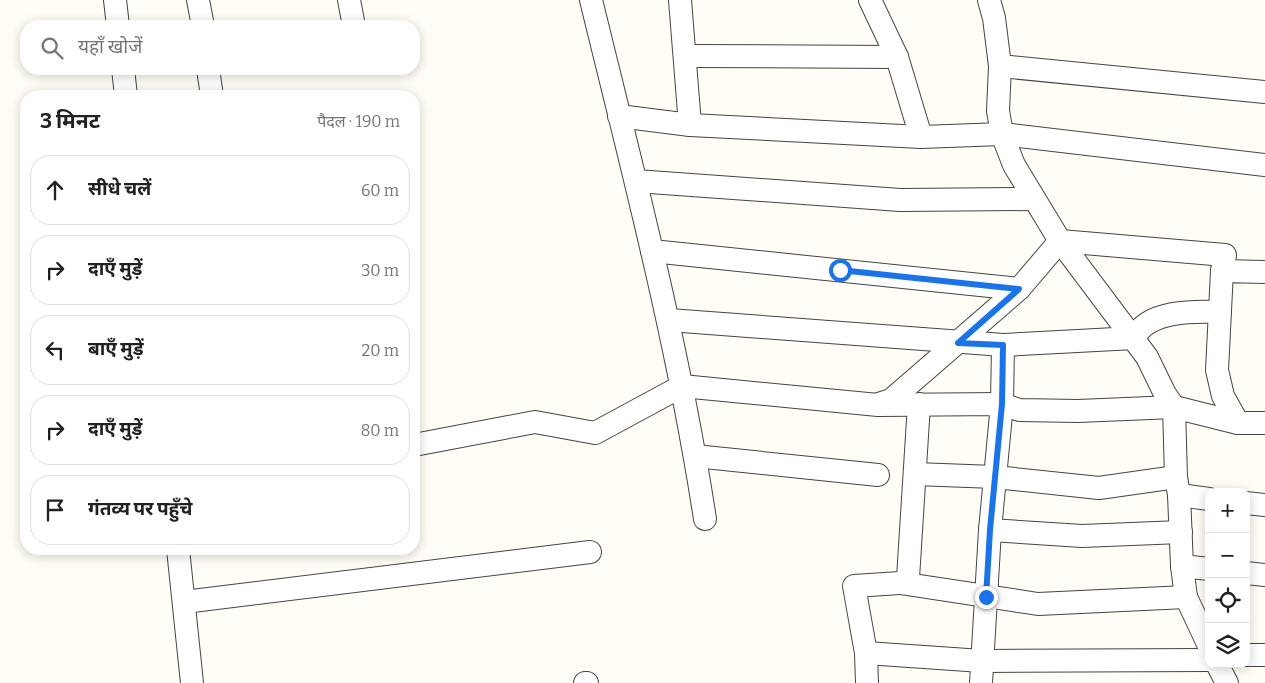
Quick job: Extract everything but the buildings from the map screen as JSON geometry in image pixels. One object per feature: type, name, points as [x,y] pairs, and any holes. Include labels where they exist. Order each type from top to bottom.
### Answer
[{"type":"street","points":[[115,0],[117,20]]},
{"type":"street","points":[[198,0],[202,20]]},
{"type":"street","points":[[591,0],[669,320],[705,519]]},
{"type":"street","points":[[680,0],[690,125]]},
{"type":"street","points":[[989,0],[994,18],[1000,66],[998,111],[1002,134],[1014,165],[1060,241],[1147,357],[1165,394],[1174,407],[1182,566],[1186,597],[1205,637]]},
{"type":"street","points":[[875,2],[897,58],[920,137]]},
{"type":"street","points":[[685,56],[897,58]]},
{"type":"street","points":[[1000,66],[1265,92]]},
{"type":"street","points":[[124,75],[125,90]]},
{"type":"street","points":[[209,75],[211,90]]},
{"type":"street","points":[[619,116],[690,125],[920,137],[1002,134],[1265,165]]},
{"type":"street","points":[[636,181],[900,200],[1034,199]]},
{"type":"street","points":[[1060,241],[1226,254],[1222,271],[1218,370],[1223,396],[1238,423]]},
{"type":"street","points":[[878,405],[891,400],[1019,289],[1060,241]]},
{"type":"street","points":[[652,251],[1019,289]]},
{"type":"street","points":[[1222,271],[1265,272]]},
{"type":"street","points":[[669,320],[1003,345],[1134,338],[1144,325],[1156,319],[1185,311],[1220,312]]},
{"type":"street","points":[[981,683],[990,530],[1002,404],[1003,345]]},
{"type":"street","points":[[420,445],[534,422],[595,433],[682,386],[878,405],[1002,404],[1020,410],[1078,411],[1174,407],[1238,423],[1265,423]]},
{"type":"street","points":[[900,583],[908,578],[919,404]]},
{"type":"street","points":[[695,456],[878,475]]},
{"type":"street","points":[[915,474],[995,477],[1098,488],[1178,486],[1205,497]]},
{"type":"street","points":[[1250,503],[1265,505]]},
{"type":"street","points":[[990,530],[1082,536],[1181,532]]},
{"type":"street","points":[[184,602],[590,552]]},
{"type":"street","points":[[179,555],[192,683]]},
{"type":"street","points":[[1182,566],[1205,569]]},
{"type":"street","points":[[1250,573],[1265,575]]},
{"type":"street","points":[[867,683],[866,654],[854,586],[900,583],[1038,604],[1186,597]]},
{"type":"street","points":[[866,654],[982,661],[1205,660]]},
{"type":"street","points":[[1250,655],[1265,656]]},
{"type":"street","points":[[1219,668],[1227,683]]},
{"type":"route","points":[[840,270],[1019,289],[958,343],[1003,345],[1002,404],[990,530],[986,597]]}]
